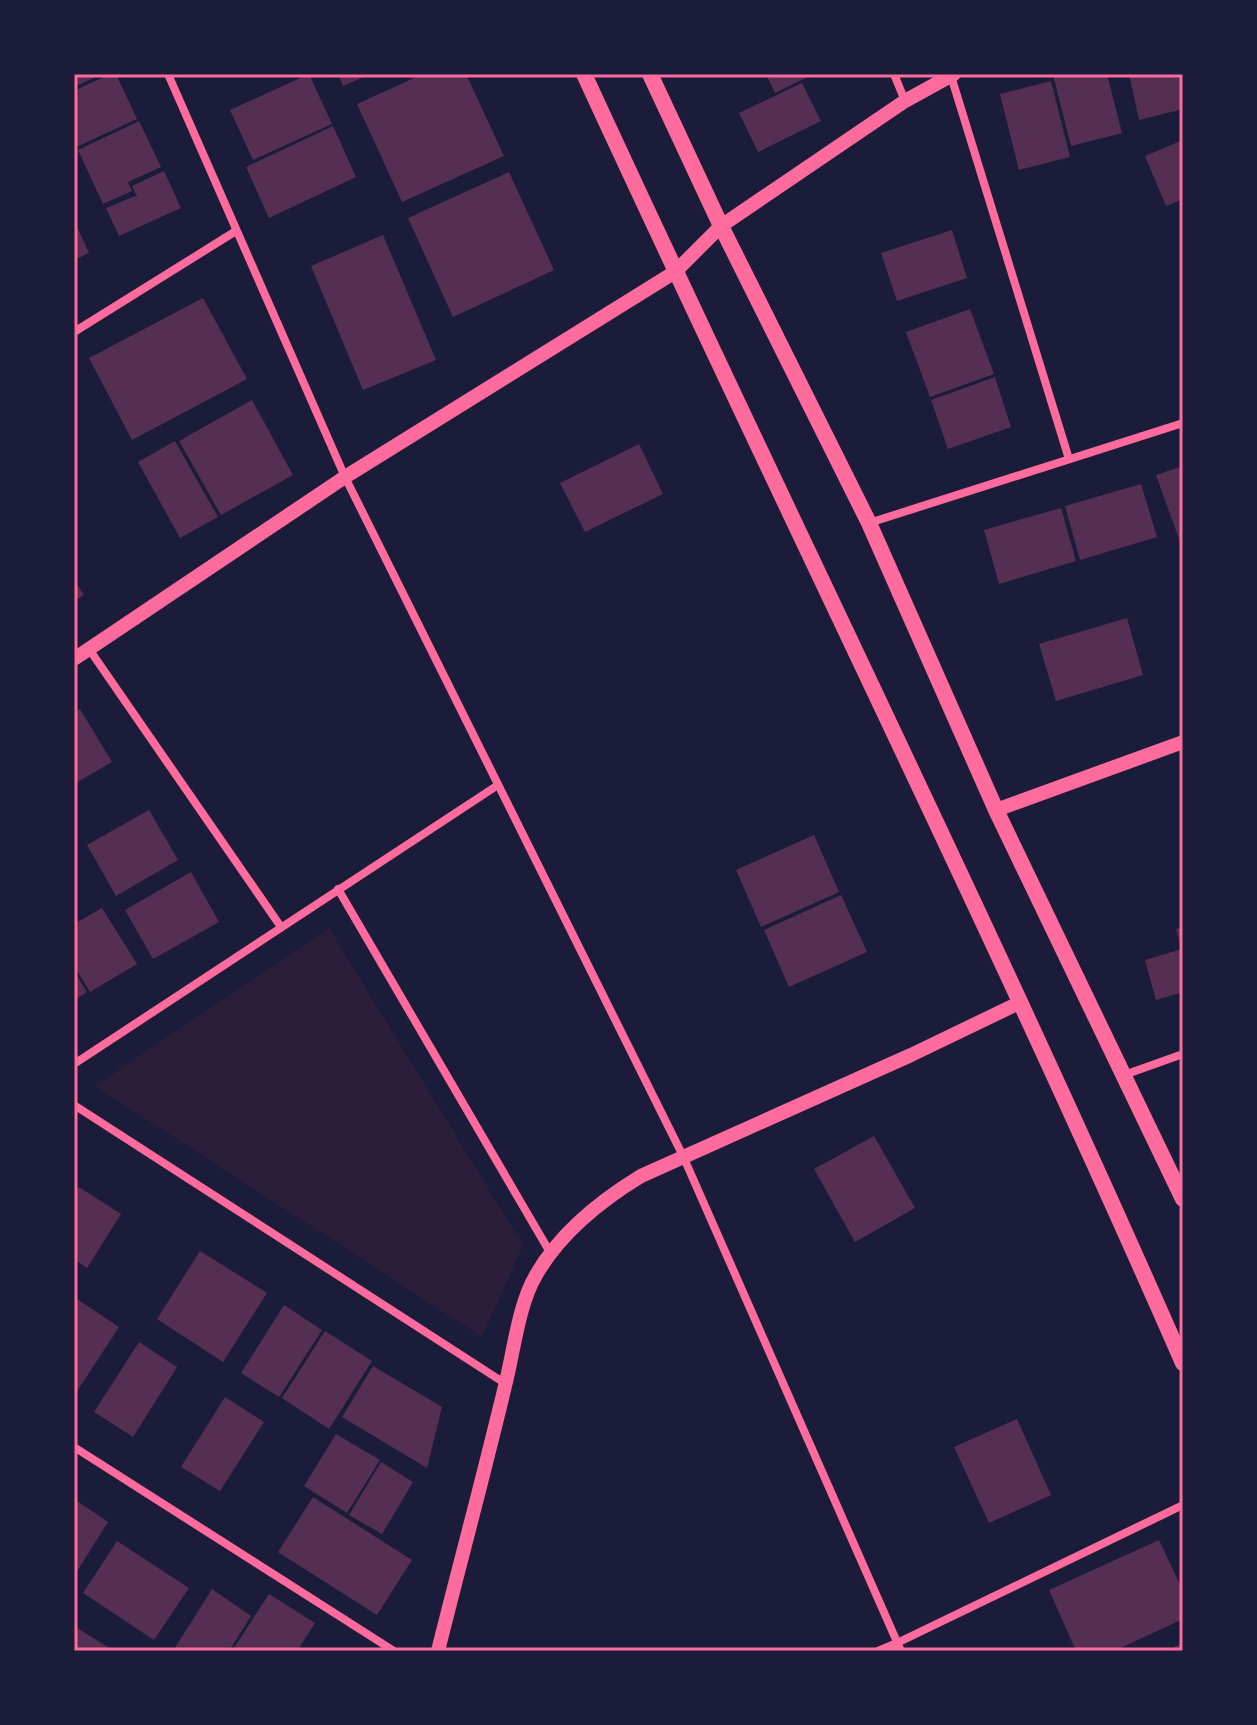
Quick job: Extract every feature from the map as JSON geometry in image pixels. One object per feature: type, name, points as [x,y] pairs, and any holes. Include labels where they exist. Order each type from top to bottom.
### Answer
[{"type":"main road","points":[[584,74],[1021,1002],[1183,1363]]},
{"type":"main road","points":[[650,74],[721,226],[869,523],[996,810],[1183,1199]]},
{"type":"street","points":[[168,74],[345,477],[683,1156],[899,1647]]},
{"type":"street","points":[[894,74],[905,101]]},
{"type":"street","points":[[74,659],[345,477],[675,272],[721,226],[905,101],[953,75],[1069,459]]},
{"type":"street","points":[[74,332],[236,231]]},
{"type":"street","points":[[869,523],[1183,423]]},
{"type":"street","points":[[89,649],[281,927]]},
{"type":"street","points":[[996,810],[1183,742]]},
{"type":"street","points":[[74,1064],[498,785]]},
{"type":"street","points":[[338,889],[551,1254]]},
{"type":"street","points":[[438,1651],[525,1299],[534,1277],[570,1230],[615,1191],[641,1176],[1021,1002]]},
{"type":"street","points":[[1122,1076],[1183,1054]]},
{"type":"street","points":[[74,1105],[506,1384]]},
{"type":"street","points":[[74,1447],[394,1651]]},
{"type":"street","points":[[878,1651],[899,1647],[1183,1505]]},
{"type":"shaded area","points":[[329,928],[523,1245],[482,1337],[95,1086]]},
{"type":"building","points":[[74,74],[102,74],[74,87]]},
{"type":"building","points":[[116,74],[137,119],[74,148],[74,91]]},
{"type":"building","points":[[309,74],[332,124],[253,160],[230,110]]},
{"type":"building","points":[[338,74],[370,74],[343,86]]},
{"type":"building","points":[[423,74],[466,74],[504,156],[402,202],[357,104]]},
{"type":"building","points":[[766,74],[814,74],[775,93]]},
{"type":"building","points":[[1107,74],[1122,133],[1071,146],[1053,75]]},
{"type":"building","points":[[1129,74],[1183,74],[1183,109],[1139,120]]},
{"type":"building","points":[[1051,81],[1070,157],[1019,170],[1000,94]]},
{"type":"building","points":[[802,83],[821,121],[758,152],[739,113]]},
{"type":"building","points":[[139,121],[161,167],[128,182],[132,191],[103,204],[78,150]]},
{"type":"building","points":[[333,126],[356,177],[269,218],[246,167]]},
{"type":"building","points":[[1183,140],[1183,199],[1166,206],[1145,156]]},
{"type":"building","points":[[164,171],[181,208],[119,236],[106,208],[137,197],[132,186]]},
{"type":"building","points":[[509,172],[554,270],[453,317],[408,218]]},
{"type":"building","points":[[74,220],[89,253],[74,260]]},
{"type":"building","points":[[952,230],[967,278],[897,301],[881,253]]},
{"type":"building","points":[[383,235],[436,360],[363,390],[311,266]]},
{"type":"building","points":[[203,298],[247,379],[132,440],[89,358]]},
{"type":"building","points":[[970,309],[994,374],[930,397],[906,332]]},
{"type":"building","points":[[995,377],[1011,427],[948,449],[931,400]]},
{"type":"building","points":[[252,400],[293,475],[221,515],[179,441]]},
{"type":"building","points":[[175,441],[218,517],[180,538],[138,462]]},
{"type":"building","points":[[639,444],[663,494],[585,532],[560,483]]},
{"type":"building","points":[[1183,466],[1183,550],[1156,475]]},
{"type":"building","points":[[1141,484],[1157,537],[1080,560],[1065,506]]},
{"type":"building","points":[[1061,508],[1076,561],[999,584],[984,530]]},
{"type":"building","points":[[74,580],[84,595],[74,601]]},
{"type":"building","points":[[1127,618],[1143,675],[1056,701],[1039,644]]},
{"type":"building","points":[[80,709],[112,762],[74,784],[74,713]]},
{"type":"building","points":[[149,810],[178,860],[116,896],[87,845]]},
{"type":"building","points":[[814,835],[839,892],[761,927],[736,870]]},
{"type":"building","points":[[191,872],[219,922],[153,959],[125,910]]},
{"type":"building","points":[[841,895],[867,952],[789,987],[764,930]]},
{"type":"building","points":[[102,908],[137,964],[90,992],[74,966],[74,924]]},
{"type":"building","points":[[1183,927],[1183,992],[1156,1000],[1145,960],[1182,949],[1176,929]]},
{"type":"building","points":[[74,971],[87,992],[74,1000]]},
{"type":"building","points":[[874,1136],[915,1208],[855,1242],[814,1169]]},
{"type":"building","points":[[79,1187],[121,1214],[87,1268],[74,1259],[74,1195]]},
{"type":"building","points":[[200,1251],[267,1293],[223,1362],[157,1319]]},
{"type":"building","points":[[74,1297],[119,1327],[74,1396]]},
{"type":"building","points":[[284,1305],[322,1330],[279,1397],[241,1373]]},
{"type":"building","points":[[325,1331],[372,1361],[329,1429],[282,1398]]},
{"type":"building","points":[[139,1342],[177,1367],[133,1437],[94,1412]]},
{"type":"building","points":[[373,1366],[442,1407],[427,1468],[342,1417]]},
{"type":"building","points":[[225,1397],[264,1422],[220,1491],[181,1467]]},
{"type":"building","points":[[1017,1419],[1051,1495],[989,1523],[954,1447]]},
{"type":"building","points":[[336,1434],[380,1460],[347,1513],[304,1486]]},
{"type":"building","points":[[381,1462],[413,1482],[382,1534],[349,1515]]},
{"type":"building","points":[[313,1497],[412,1560],[377,1615],[278,1552]]},
{"type":"building","points":[[74,1499],[108,1522],[74,1576]]},
{"type":"building","points":[[1159,1540],[1183,1591],[1183,1619],[1114,1651],[1076,1651],[1049,1590]]},
{"type":"building","points":[[117,1541],[189,1588],[154,1640],[83,1593]]},
{"type":"building","points":[[212,1589],[251,1616],[229,1651],[173,1651]]},
{"type":"building","points":[[269,1594],[315,1623],[297,1651],[232,1651]]},
{"type":"building","points":[[74,1626],[114,1651],[74,1651]]},
{"type":"building","points":[[1183,1643],[1183,1651],[1166,1651]]}]
